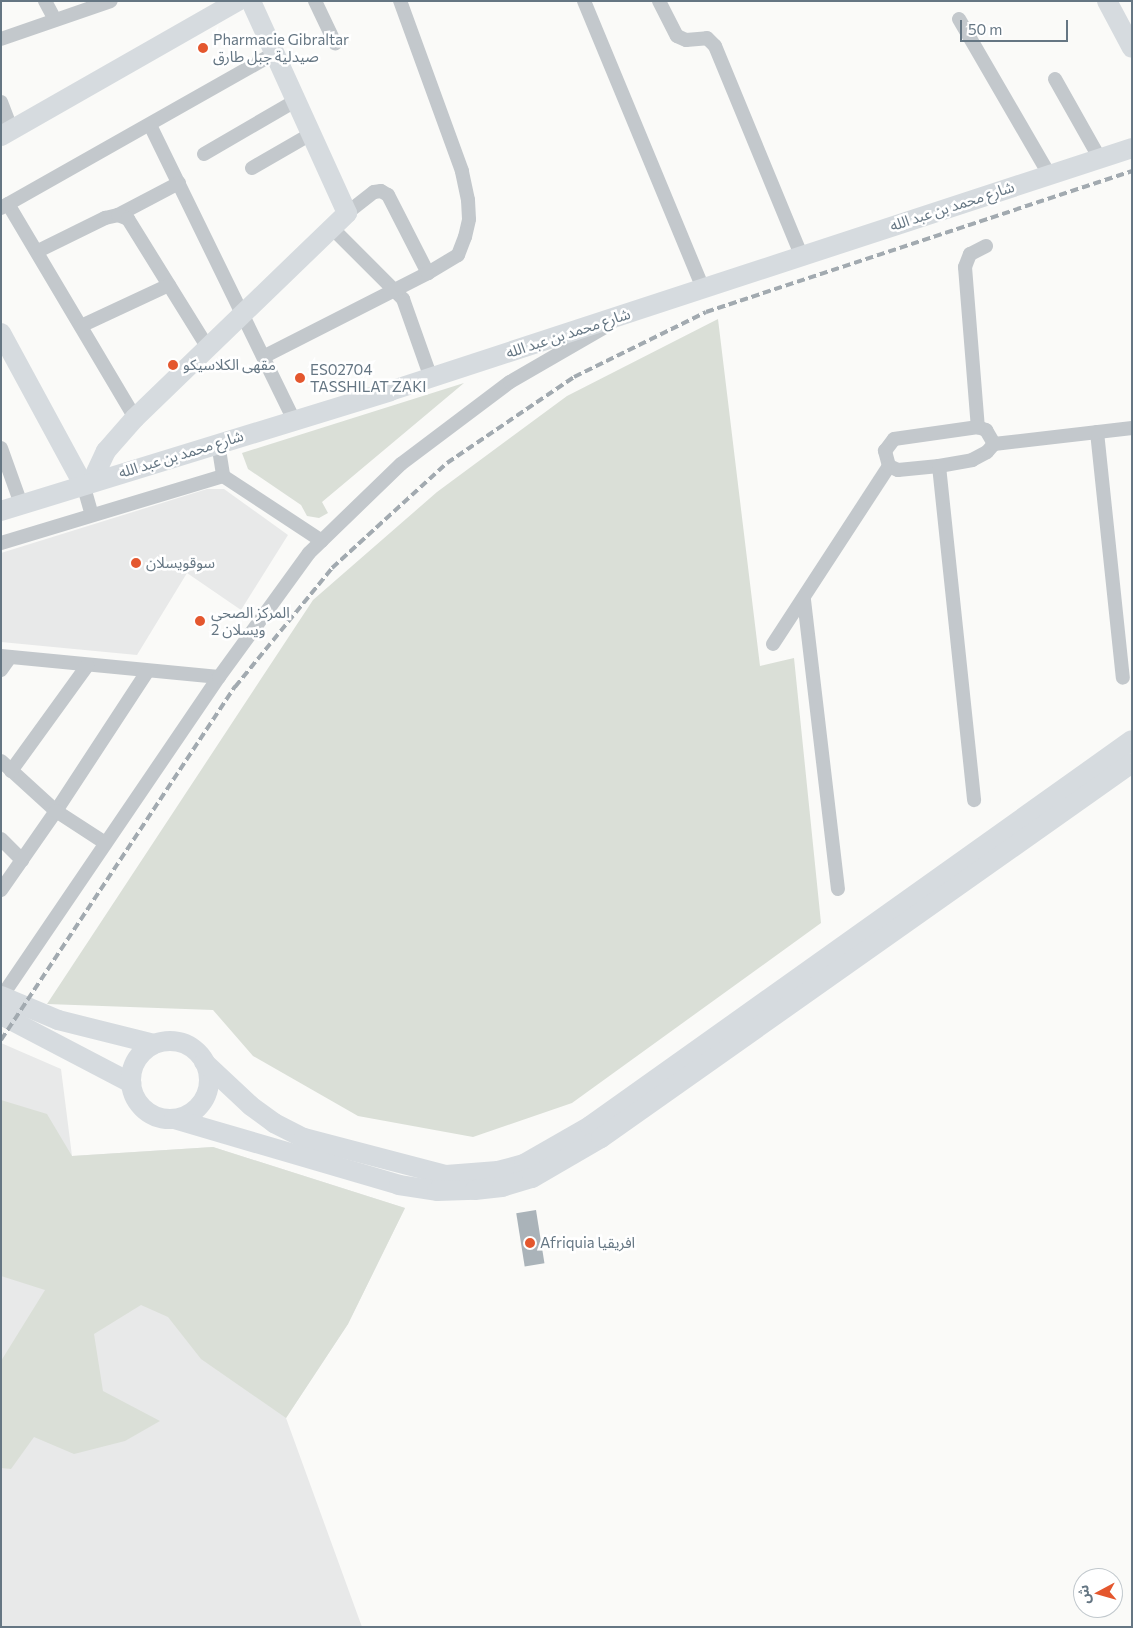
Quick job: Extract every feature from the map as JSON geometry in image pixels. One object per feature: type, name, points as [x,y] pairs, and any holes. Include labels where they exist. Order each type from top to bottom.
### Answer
[{"type":"street","points":[[45,1],[55,20]]},
{"type":"street","points":[[1,39],[111,1]]},
{"type":"street","points":[[1,102],[7,133],[238,1]]},
{"type":"street","points":[[251,1],[347,213]]},
{"type":"street","points":[[315,1],[335,43]]},
{"type":"street","points":[[265,356],[428,273],[458,255],[469,219],[468,200],[459,162],[400,1]]},
{"type":"street","points":[[584,1],[703,288]]},
{"type":"street","points":[[659,1],[677,36],[686,40],[707,38],[715,46],[801,255]]},
{"type":"street","points":[[1107,1],[1132,48]]},
{"type":"street","points":[[958,19],[1050,176]]},
{"type":"street","points":[[136,418],[38,251],[5,206],[275,53]]},
{"type":"street","points":[[1055,79],[1100,160]]},
{"type":"street","points":[[204,154],[296,101]]},
{"type":"street","points":[[150,125],[244,312],[294,420]]},
{"type":"street","points":[[252,168],[311,134]]},
{"type":"street","name":"شارع محمد بن عبد الله","points":[[1,511],[431,378],[801,255],[1100,160],[1132,148]]},
{"type":"street","points":[[38,251],[118,215],[179,183]]},
{"type":"street","points":[[87,483],[106,451],[136,418],[331,227],[374,192],[382,191],[388,195],[428,273]]},
{"type":"street","points":[[118,215],[128,219],[208,348]]},
{"type":"street","points":[[331,227],[395,290],[410,312],[431,378]]},
{"type":"street","points":[[978,428],[965,267],[970,254],[986,246]]},
{"type":"street","points":[[81,326],[169,285]]},
{"type":"street","points":[[154,1044],[58,1020],[2,996],[219,678],[310,553],[401,464],[510,382],[632,311]]},
{"type":"street","points":[[1,333],[87,483],[92,515]]},
{"type":"street","points":[[994,444],[986,430],[978,428],[894,439],[885,451],[890,466],[898,470],[939,466],[972,460],[987,452],[994,444],[1132,428]]},
{"type":"street","points":[[1097,432],[1123,678]]},
{"type":"street","points":[[218,443],[223,476],[322,540]]},
{"type":"street","points":[[1,448],[21,504]]},
{"type":"street","points":[[773,644],[804,600],[890,466]]},
{"type":"street","points":[[939,466],[974,800]]},
{"type":"street","points":[[1,543],[223,476]]},
{"type":"street","points":[[804,600],[838,889]]},
{"type":"street","points":[[1,670],[6,656],[87,666],[219,678]]},
{"type":"street","points":[[87,666],[6,766],[56,810],[105,843]]},
{"type":"street","points":[[1,890],[147,672]]},
{"type":"street","points":[[1132,740],[590,1126],[524,1164],[498,1171],[446,1175],[304,1138],[251,1106],[188,1045],[166,1041],[154,1044],[136,1060],[131,1083],[134,1096],[149,1113],[174,1118],[399,1184],[436,1190],[475,1190],[502,1187],[532,1178],[601,1138],[1132,763]]},
{"type":"street","points":[[1,839],[22,860]]},
{"type":"street","points":[[1,1015],[131,1083]]},
{"type":"street","points":[[174,1118],[186,1115],[204,1098],[208,1074],[204,1062]]},
{"type":"shaded area","points":[[718,319],[760,666],[794,658],[821,923],[572,1103],[473,1137],[358,1116],[253,1056],[213,1010],[47,1004],[313,600],[437,492],[567,396]]},
{"type":"shaded area","points":[[464,383],[322,502],[328,513],[319,518],[307,516],[301,505],[248,469],[242,453]]},
{"type":"shaded area","name":"سوقويسلان","points":[[207,489],[224,489],[288,535],[241,610],[187,573],[137,655],[1,642],[1,553]]},
{"type":"shaded area","points":[[1,1043],[61,1069],[72,1156],[213,1147],[405,1208],[348,1324],[286,1418],[362,1627],[1,1627]]},
{"type":"shaded area","points":[[1,1100],[47,1114],[72,1156],[213,1147],[405,1208],[348,1324],[286,1418],[201,1359],[168,1317],[141,1305],[94,1334],[103,1391],[160,1421],[125,1441],[74,1454],[34,1437],[11,1469],[1,1468],[1,1361],[45,1290],[1,1276]]},
{"type":"building","points":[[536,1210],[544,1263],[525,1266],[516,1213]]},
{"type":"railway","points":[[1,1040],[235,687],[332,568],[447,463],[574,377],[706,312],[1132,171]]},
{"type":"place","name":"Pharmacie Gibraltar صيدلية جبل طارق","points":[[203,48]]},
{"type":"place","name":"مقهى الكلاسيكو","points":[[173,365]]},
{"type":"place","name":"ES02704 TASSHILAT ZAKI","points":[[300,378]]},
{"type":"place","name":"سوقويسلان","points":[[136,563]]},
{"type":"place","name":"المركز الصحي ويسلان 2","points":[[200,621]]},
{"type":"place","name":"Afriquia افريقيا","points":[[530,1243]]}]
